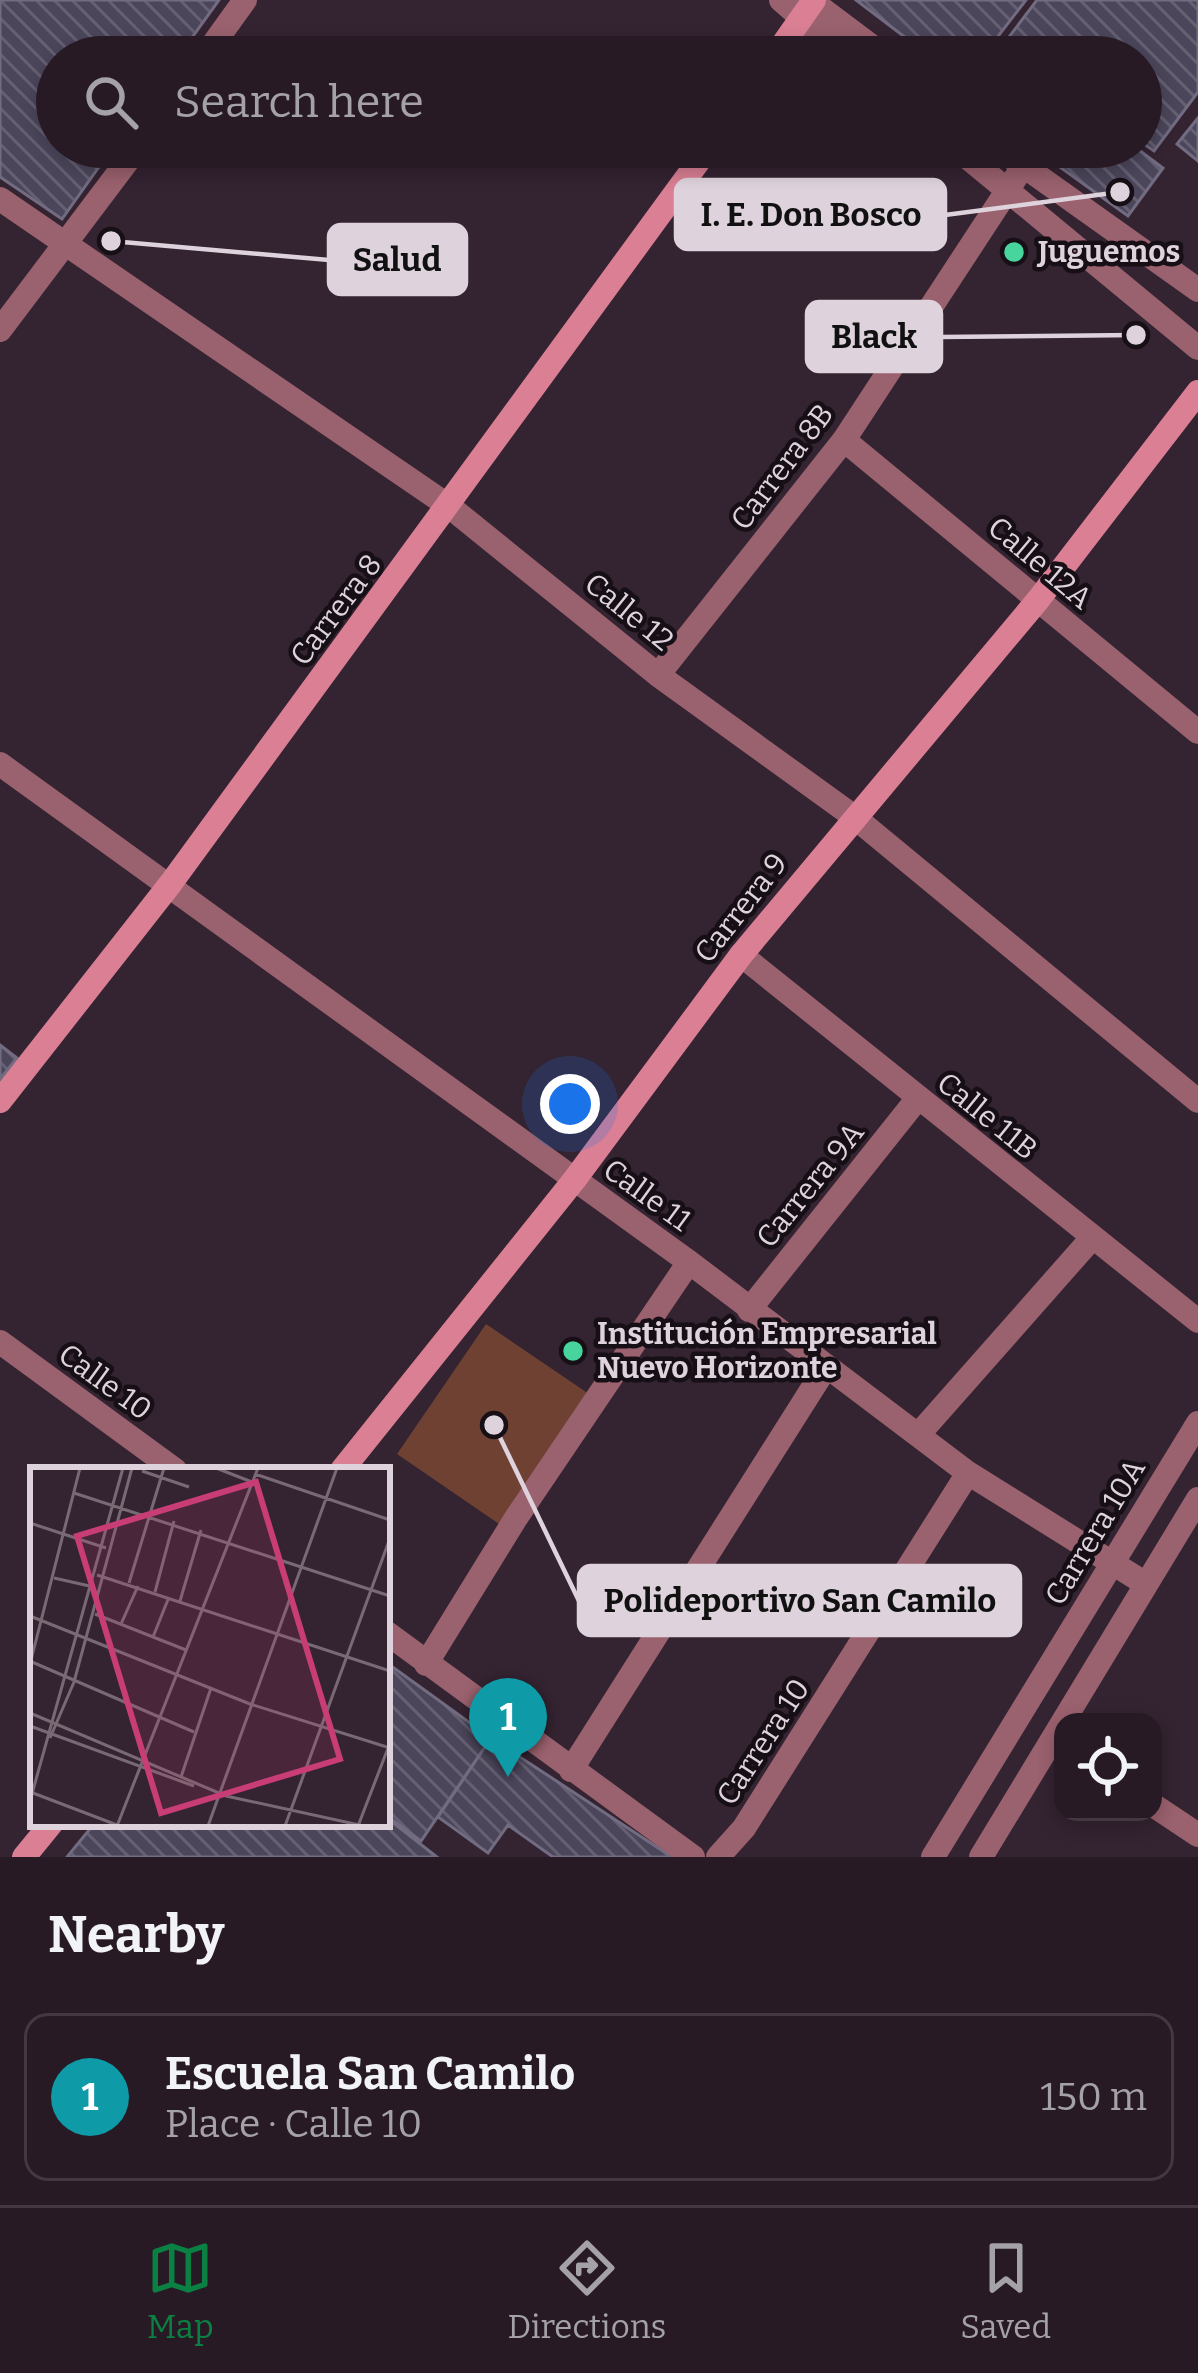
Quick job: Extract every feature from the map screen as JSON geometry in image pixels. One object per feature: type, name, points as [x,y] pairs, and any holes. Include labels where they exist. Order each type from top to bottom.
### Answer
[{"type":"main road","points":[[789,36],[810,5]]},
{"type":"main road","name":"Carrera 8","points":[[0,1101],[171,883],[694,168]]},
{"type":"main road","name":"Carrera 9","points":[[344,1467],[575,1179],[741,955],[1038,600],[1198,392]]},
{"type":"main road","points":[[24,1857],[49,1827]]},
{"type":"street","points":[[219,36],[245,0]]},
{"type":"street","points":[[782,0],[810,5],[855,36]]},
{"type":"street","points":[[810,5],[831,36]]},
{"type":"street","points":[[0,330],[123,168]]},
{"type":"street","points":[[980,168],[1198,348]]},
{"type":"street","points":[[1022,168],[1198,290]]},
{"type":"street","name":"Carrera 8B","points":[[658,675],[844,440],[1022,168]]},
{"type":"street","name":"Calle 12","points":[[0,199],[450,507],[658,675],[853,816],[1198,1101]]},
{"type":"street","name":"Calle 12A","points":[[844,440],[1198,732]]},
{"type":"street","name":"Calle 11","points":[[0,764],[171,883],[689,1262],[968,1473],[1146,1584]]},
{"type":"street","name":"Calle 11B","points":[[741,955],[1198,1321]]},
{"type":"street","name":"Carrera 9A","points":[[749,1310],[918,1098]]},
{"type":"street","points":[[918,1436],[1092,1238]]},
{"type":"street","points":[[426,1664],[516,1518],[689,1262]]},
{"type":"street","name":"Calle 10","points":[[0,1342],[171,1467]]},
{"type":"street","points":[[571,1770],[826,1367]]},
{"type":"street","name":"Carrera 10A","points":[[933,1857],[1108,1562],[1198,1424]]},
{"type":"street","name":"Carrera 10","points":[[718,1857],[744,1828],[968,1473]]},
{"type":"street","points":[[1073,1713],[1146,1584],[1195,1510]]},
{"type":"street","points":[[390,1635],[692,1857]]},
{"type":"street","points":[[1020,1714],[1054,1737]]},
{"type":"street","points":[[981,1857],[1054,1746]]},
{"type":"street","points":[[1162,1810],[1198,1835]]},
{"type":"shaded area","points":[[486,1324],[592,1396],[502,1526],[397,1454]]},
{"type":"building","points":[[0,0],[219,0],[193,36],[36,36],[36,168],[98,168],[62,219],[0,177]]},
{"type":"building","points":[[856,0],[1026,0],[998,36],[903,36]]},
{"type":"building","points":[[1037,0],[1198,0],[1198,92],[1162,140],[1162,36],[1010,36]]},
{"type":"building","points":[[1198,118],[1198,161],[1177,144]]},
{"type":"building","points":[[1162,167],[1163,168],[1128,216],[1061,168]]},
{"type":"building","points":[[0,1045],[17,1058],[0,1079]]},
{"type":"building","points":[[390,1665],[491,1738],[421,1841],[390,1818]]},
{"type":"building","points":[[491,1738],[672,1857],[553,1857],[508,1825],[488,1853],[438,1817]]},
{"type":"building","points":[[390,1820],[437,1857],[67,1857],[92,1827],[390,1827]]},
{"type":"place","name":"I. E. Don Bosco","points":[[1120,192]]},
{"type":"place","name":"Salud","points":[[111,241]]},
{"type":"place","name":"Juguemos","points":[[1014,252]]},
{"type":"place","name":"Black","points":[[1136,335]]},
{"type":"place","name":"Institución Empresarial Nuevo Horizonte","points":[[573,1351]]},
{"type":"place","name":"Polideportivo San Camilo","points":[[494,1425]]},
{"type":"place","name":"Escuela San Camilo","points":[[508,1777]]}]
